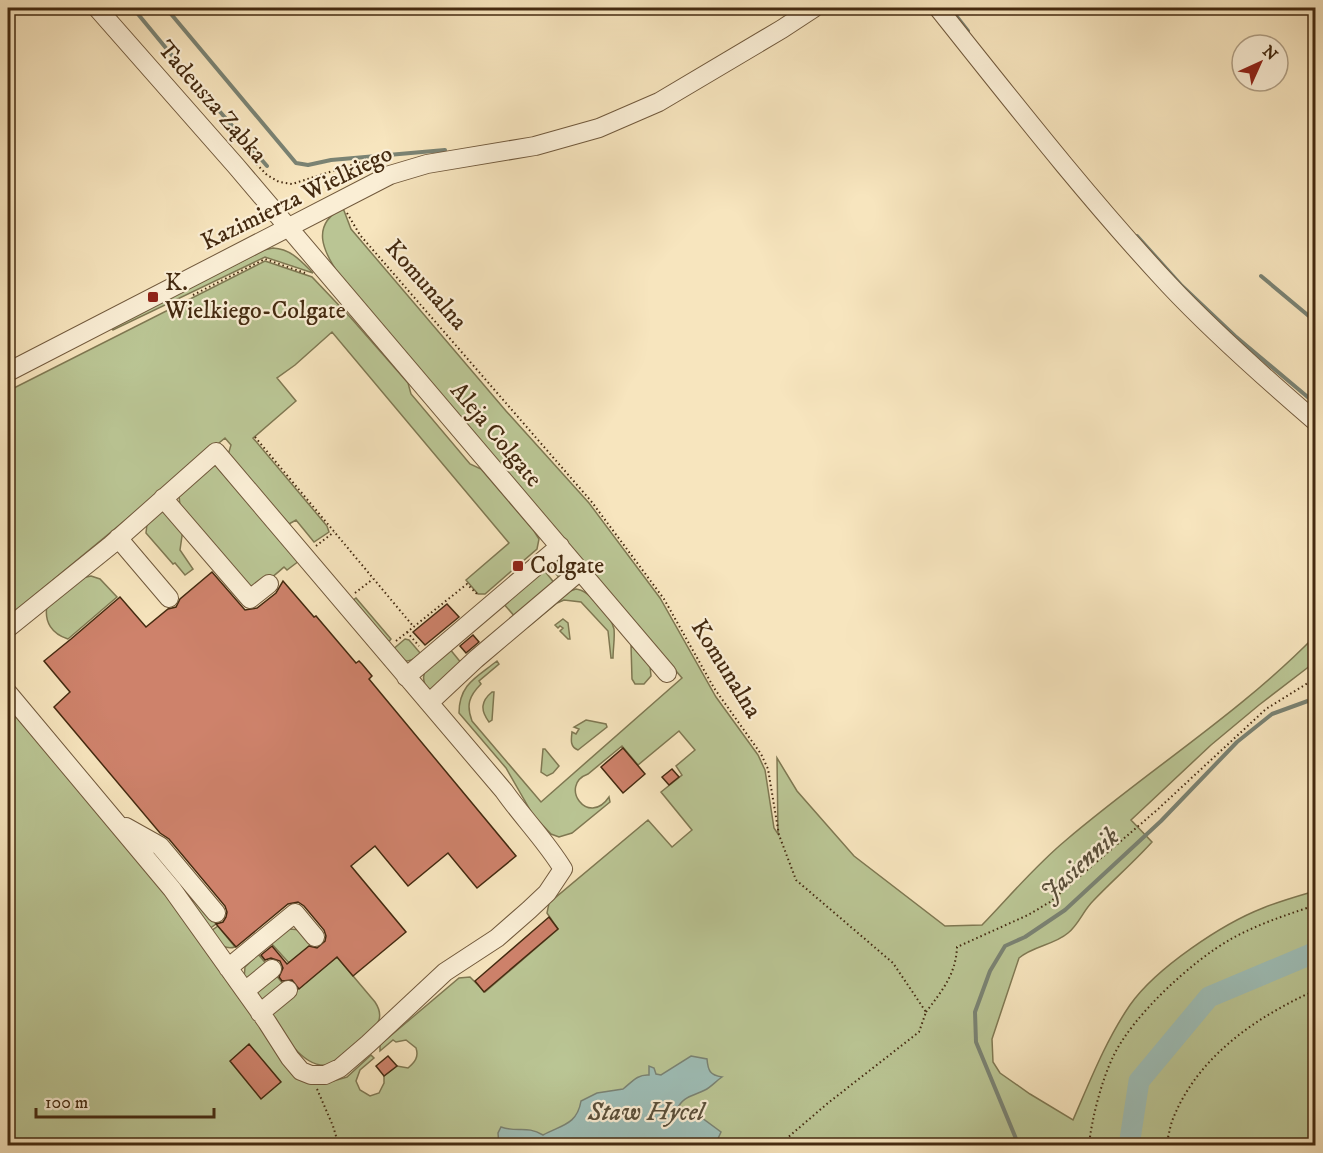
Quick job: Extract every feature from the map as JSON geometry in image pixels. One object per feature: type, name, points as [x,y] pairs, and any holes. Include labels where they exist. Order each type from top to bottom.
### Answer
[{"type":"street","name":"Tadeusza Ząbka","points":[[98,8],[289,229]]},
{"type":"street","name":"Kazimierza Wielkiego","points":[[8,372],[390,175],[427,164],[535,146],[599,128],[659,102],[814,8]]},
{"type":"street","points":[[938,8],[1089,194],[1170,286],[1256,369],[1316,422]]},
{"type":"street","name":"Aleja Colgate","points":[[289,229],[667,673]]},
{"type":"street","points":[[8,628],[118,538],[216,452],[384,652],[430,702],[549,847],[563,869],[547,894],[497,938],[445,972],[340,1068],[325,1075],[311,1075],[301,1071],[290,1058],[172,889],[8,693]]},
{"type":"street","points":[[163,498],[250,599],[269,584]]},
{"type":"street","points":[[118,538],[169,598]]},
{"type":"street","points":[[406,677],[560,546]]},
{"type":"street","points":[[430,702],[476,659],[580,571]]},
{"type":"street","points":[[114,820],[160,846],[216,913]]},
{"type":"street","points":[[228,968],[295,914],[315,937]]},
{"type":"street","points":[[244,991],[272,969]]},
{"type":"street","points":[[260,1013],[288,990]]},
{"type":"path","points":[[239,145],[267,175],[279,182],[292,184],[364,161],[397,157]]},
{"type":"path","name":"Komunalna","points":[[340,200],[360,235],[591,501],[664,599],[714,688],[764,761],[770,778],[778,835],[796,880],[893,963],[926,1012]]},
{"type":"path","points":[[185,299],[265,259],[313,275]]},
{"type":"path","points":[[255,437],[414,627]]},
{"type":"path","points":[[316,546],[334,532]]},
{"type":"path","points":[[355,593],[373,579]]},
{"type":"path","points":[[384,652],[467,584],[483,597]]},
{"type":"path","points":[[407,633],[429,657]]},
{"type":"path","points":[[772,1146],[786,1139],[919,1032],[926,1012],[942,991],[956,964],[957,947],[1028,915],[1050,902],[1157,810],[1266,710],[1316,678]]},
{"type":"path","points":[[1089,1146],[1101,1091],[1113,1057],[1133,1026],[1161,996],[1194,964],[1230,939],[1267,921],[1316,905]]},
{"type":"path","points":[[1166,1146],[1174,1115],[1191,1084],[1216,1054],[1248,1027],[1316,990]]},
{"type":"path","points":[[311,1075],[339,1146]]},
{"type":"path","points":[[786,1139],[786,1146]]},
{"type":"green space","points":[[343,208],[351,229],[506,411],[589,503],[660,598],[716,697],[758,755],[765,770],[774,828],[778,834],[777,758],[797,791],[854,856],[945,926],[982,925],[1065,841],[1256,691],[1315,636],[1315,662],[1211,745],[1131,820],[1152,842],[1093,901],[1072,929],[1062,937],[1019,958],[992,1039],[993,1062],[1000,1073],[1073,1120],[1121,1018],[1141,991],[1156,976],[1210,936],[1247,915],[1269,905],[1315,891],[1315,1145],[8,1145],[8,703],[167,894],[266,1033],[330,1082],[347,1077],[371,1055],[374,1058],[360,1070],[356,1081],[360,1090],[370,1096],[379,1093],[384,1083],[384,1076],[397,1066],[408,1068],[417,1057],[416,1048],[406,1040],[396,1042],[393,1040],[380,1051],[382,1043],[459,978],[470,977],[485,992],[558,929],[547,913],[549,903],[648,820],[672,847],[692,830],[661,792],[682,775],[676,766],[695,750],[679,731],[638,765],[622,746],[579,779],[576,794],[585,806],[593,808],[601,805],[609,797],[610,802],[572,833],[559,837],[551,834],[533,815],[506,768],[459,713],[462,695],[470,682],[497,661],[499,664],[479,681],[481,684],[470,701],[470,715],[472,721],[541,802],[682,678],[340,276],[325,249],[323,231],[332,215]]},
{"type":"green space","points":[[273,248],[290,253],[313,273],[265,257],[113,330],[112,327],[264,250]]},
{"type":"green space","points":[[265,261],[312,277],[351,318],[408,383],[411,394],[470,464],[481,469],[534,531],[539,539],[537,549],[485,594],[478,594],[466,580],[509,543],[332,332],[277,378],[296,401],[253,438],[327,526],[329,532],[314,542],[296,520],[289,524],[228,455],[231,445],[225,438],[8,617],[8,391]]},
{"type":"green space","points":[[212,466],[216,466],[299,561],[287,570],[284,567],[263,583],[248,586],[180,506],[179,495]]},
{"type":"green space","points":[[163,509],[183,529],[180,550],[193,569],[185,575],[146,533],[147,524]]},
{"type":"green space","points":[[558,557],[565,563],[561,580],[549,565]]},
{"type":"green space","points":[[543,569],[556,585],[516,618],[503,603]]},
{"type":"green space","points":[[91,576],[100,579],[117,597],[68,639],[62,637],[50,627],[46,612],[47,606],[82,578]]},
{"type":"green space","points":[[576,589],[593,599],[612,624],[614,629],[613,658],[611,658],[608,631],[581,602],[564,600],[557,603],[528,627],[570,591]]},
{"type":"green space","points":[[356,598],[391,639],[386,645],[352,601]]},
{"type":"green space","points":[[563,619],[568,623],[570,639],[560,631],[563,628],[555,625]]},
{"type":"green space","points":[[405,639],[409,640],[421,654],[409,661],[403,660],[391,651]]},
{"type":"green space","points":[[631,645],[650,666],[651,676],[644,684],[635,684],[632,679]]},
{"type":"green space","points":[[449,648],[462,664],[432,689],[428,689],[424,683],[425,671]]},
{"type":"green space","points":[[494,692],[492,720],[489,722],[484,714],[483,706]]},
{"type":"green space","points":[[586,720],[606,724],[607,727],[578,750],[572,745],[572,732],[576,734],[579,729],[574,727]]},
{"type":"green space","points":[[543,749],[559,766],[547,776],[541,772]]},
{"type":"green space","points":[[180,876],[216,924],[209,929],[174,880]]},
{"type":"green space","points":[[218,926],[235,947],[224,946],[218,941],[211,931]]},
{"type":"green space","points":[[290,929],[301,930],[314,942],[289,963],[271,943]]},
{"type":"green space","points":[[258,954],[268,966],[247,984],[244,979],[245,967]]},
{"type":"green space","points":[[337,957],[375,1002],[380,1017],[372,1031],[338,1060],[328,1065],[318,1065],[309,1061],[293,1047],[271,1011]]},
{"type":"green space","points":[[275,974],[285,986],[260,1003],[256,989]]},
{"type":"water","name":"Staw Hycel","points":[[691,1056],[707,1059],[710,1072],[722,1077],[707,1089],[685,1099],[677,1110],[682,1117],[702,1118],[721,1132],[716,1143],[706,1146],[499,1145],[498,1133],[501,1127],[532,1130],[543,1135],[572,1120],[581,1101],[597,1093],[623,1089],[638,1077],[649,1075],[649,1066],[654,1068],[656,1074],[661,1075]]},
{"type":"building","points":[[212,572],[245,610],[257,608],[276,593],[283,581],[356,663],[359,661],[362,664],[372,676],[369,679],[516,856],[477,888],[448,853],[408,886],[375,846],[351,866],[406,932],[353,976],[337,957],[299,989],[292,980],[282,981],[279,977],[283,968],[280,961],[271,958],[265,960],[261,955],[272,946],[287,964],[309,946],[317,948],[325,941],[324,930],[298,902],[288,904],[236,947],[216,924],[223,922],[226,917],[225,906],[54,707],[70,692],[44,661],[120,597],[146,627],[168,609],[176,607],[180,599]]},
{"type":"building","points":[[447,604],[459,617],[425,645],[413,632]]},
{"type":"building","points":[[473,635],[479,642],[466,653],[460,646]]},
{"type":"building","points":[[623,748],[645,774],[623,793],[601,767]]},
{"type":"building","points":[[672,769],[679,777],[669,785],[662,777]]},
{"type":"building","points":[[549,917],[558,929],[484,992],[475,981]]},
{"type":"building","points":[[249,1044],[281,1082],[261,1099],[230,1061]]},
{"type":"building","points":[[388,1056],[397,1066],[384,1076],[376,1066]]},
{"type":"waterway","points":[[133,8],[267,166]]},
{"type":"waterway","points":[[166,8],[296,163],[308,165],[331,160],[445,150]]},
{"type":"waterway","points":[[950,8],[968,31]]},
{"type":"waterway","points":[[1137,236],[1182,286],[1235,336],[1316,404]]},
{"type":"waterway","points":[[1261,276],[1316,322]]},
{"type":"waterway","name":"Jasiennik","points":[[1019,1146],[976,1042],[975,1012],[990,971],[1005,946],[1025,937],[1065,910],[1161,821],[1237,742],[1272,714],[1316,698]]},
{"type":"waterway","points":[[1129,1146],[1139,1081],[1209,997],[1316,952]]},
{"type":"place","name":"K. Wielkiego-Colgate","points":[[153,297]]},
{"type":"place","name":"Colgate","points":[[518,566]]}]
